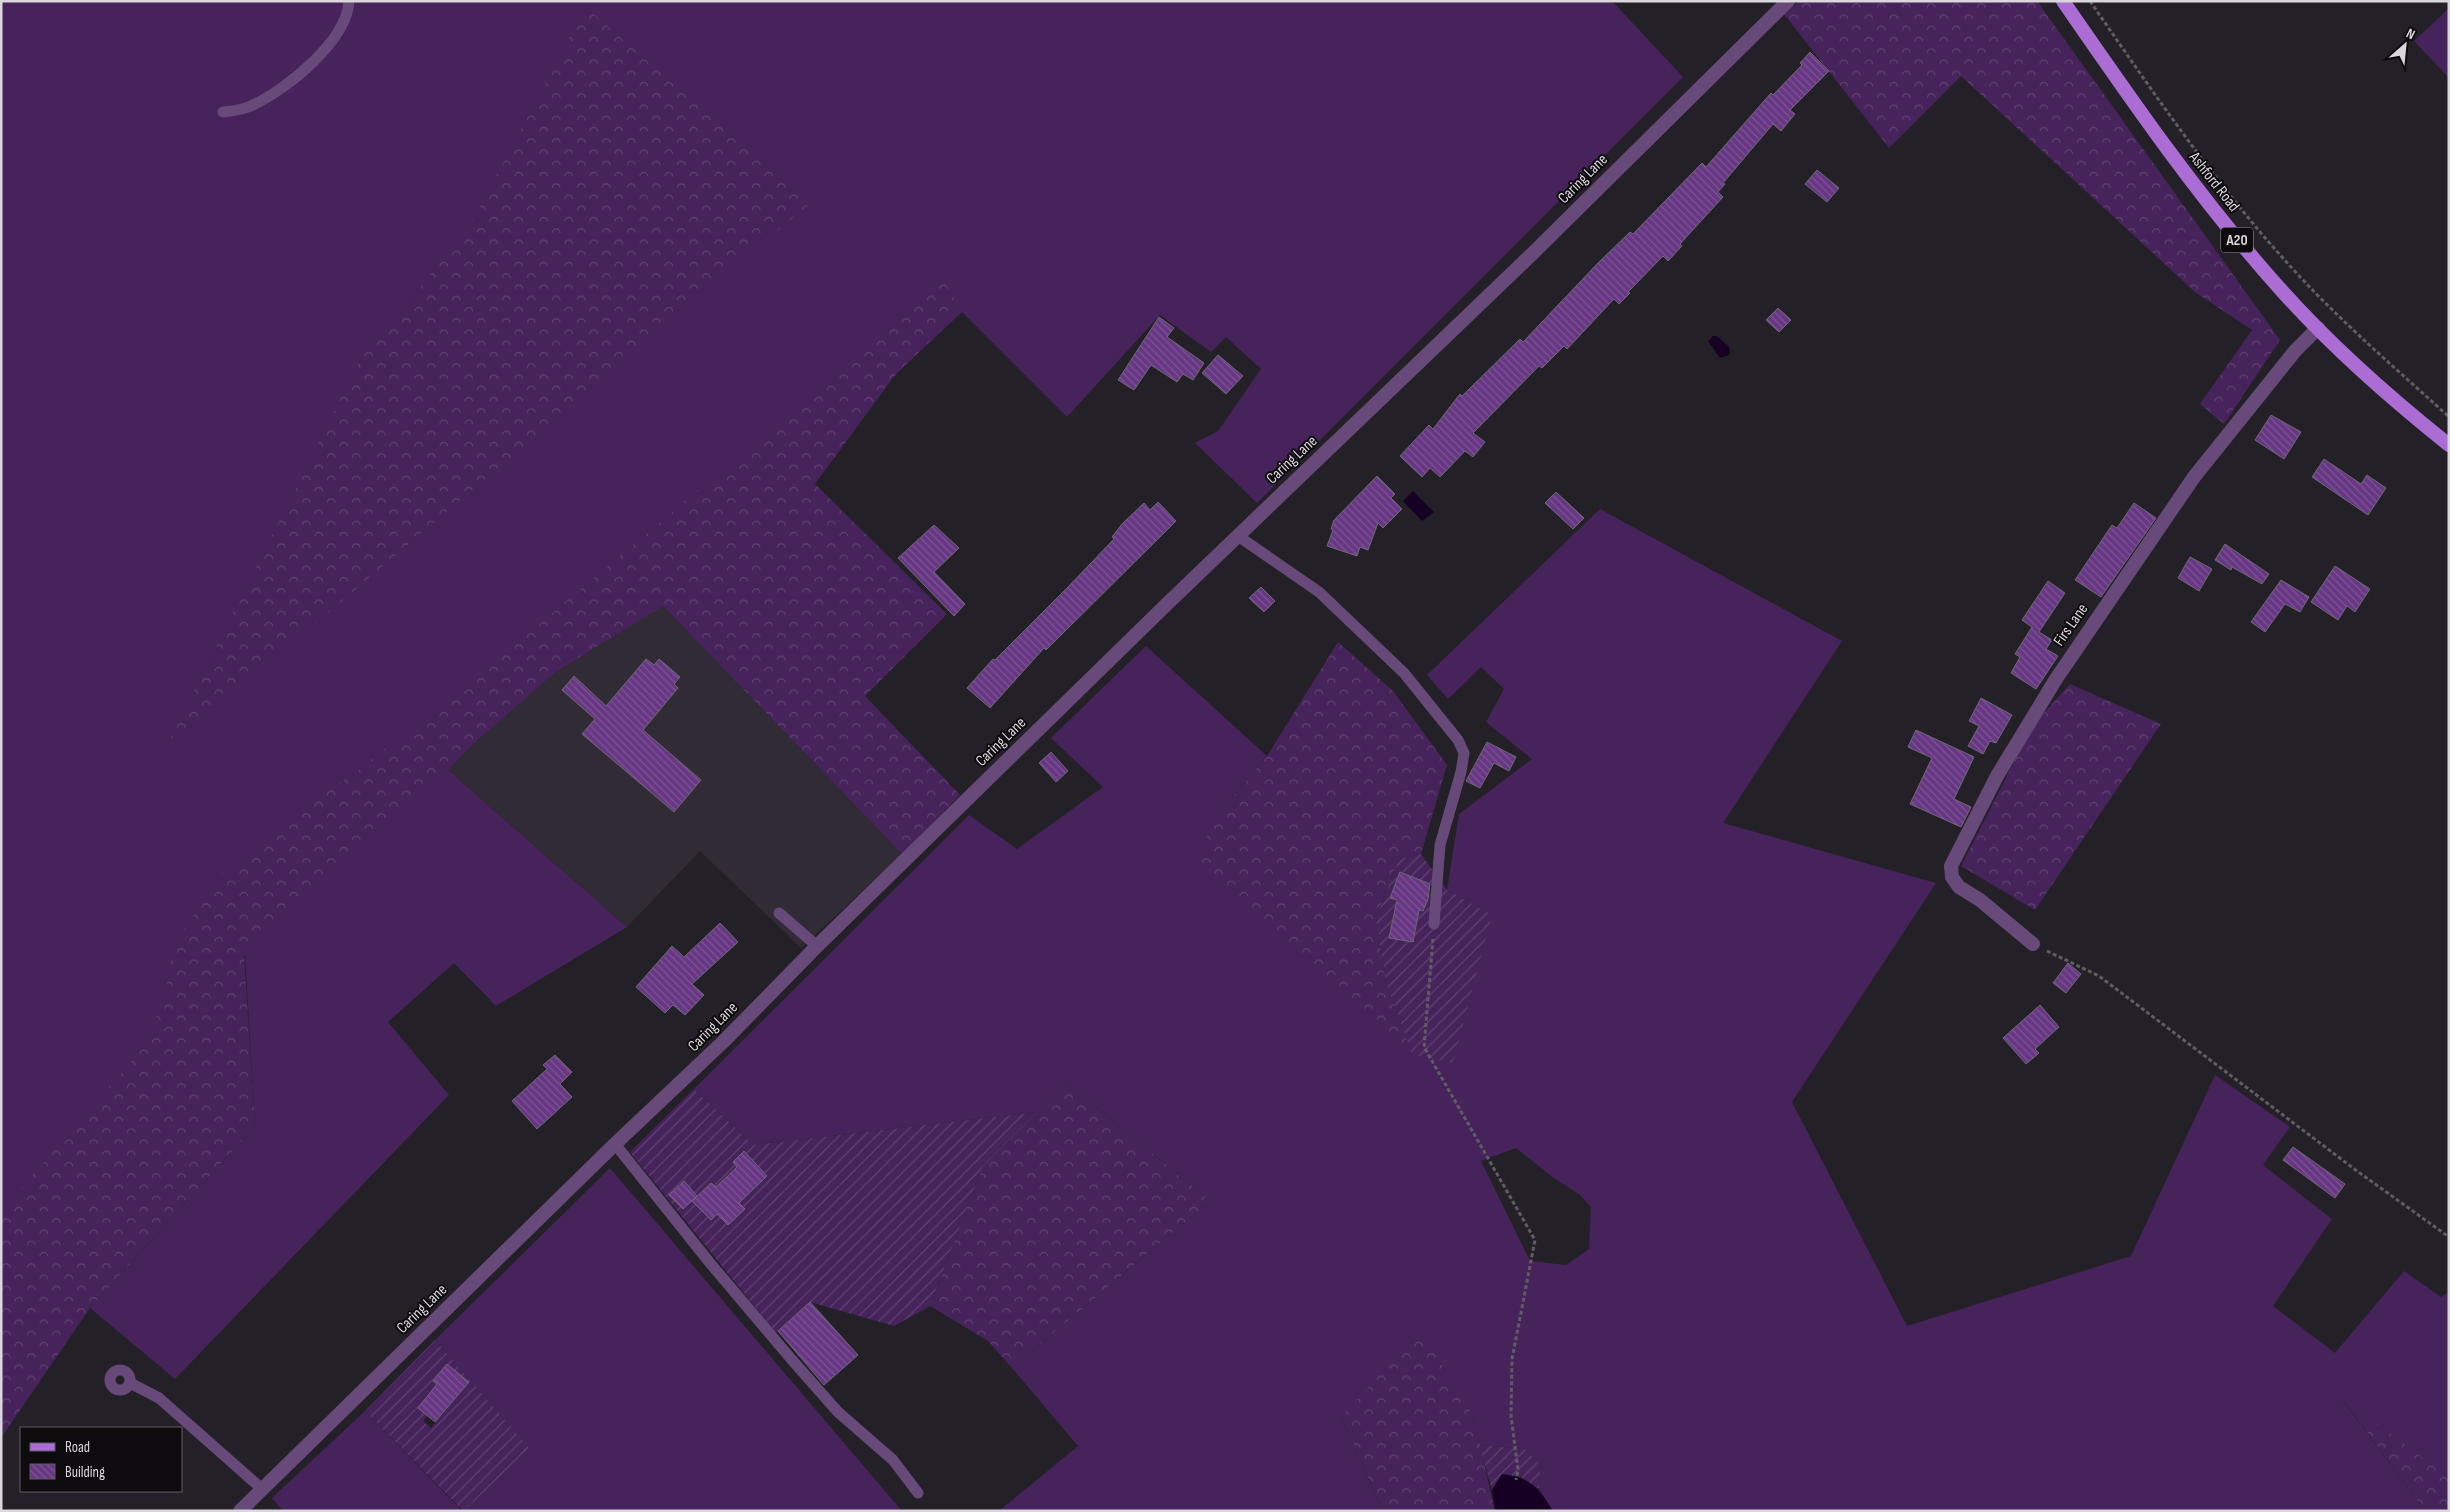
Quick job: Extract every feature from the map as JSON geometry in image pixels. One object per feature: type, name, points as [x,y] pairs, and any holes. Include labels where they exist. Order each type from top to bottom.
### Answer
[{"type":"main road","name":"Ashford Road","points":[[2063,1],[2140,114],[2205,200],[2252,257],[2318,328],[2387,395],[2449,445]]},
{"type":"street","name":"Caring Lane","points":[[240,1511],[615,1144],[724,1041],[817,946],[1238,536],[1524,262],[1788,1]]},
{"type":"street","name":"Firs Lane","points":[[2033,944],[1980,900],[1959,887],[1952,877],[1951,866],[1997,776],[2056,679],[2194,478],[2295,351],[2318,328]]},
{"type":"lane","points":[[223,112],[251,106],[287,84],[333,40],[342,27],[349,1]]},
{"type":"lane","points":[[1238,536],[1319,592],[1404,673],[1458,740],[1464,754],[1461,772],[1440,845],[1434,924]]},
{"type":"lane","points":[[779,913],[817,946]]},
{"type":"lane","points":[[615,1144],[710,1263],[792,1360],[838,1412],[893,1460],[918,1493]]},
{"type":"lane","points":[[130,1383],[159,1398],[262,1489]]},
{"type":"path","points":[[2090,1],[2206,167],[2248,218],[2330,308],[2367,345],[2449,417]]},
{"type":"path","points":[[1434,924],[1424,1047],[1535,1240],[1512,1359],[1511,1416],[1518,1470],[1516,1480]]},
{"type":"path","points":[[2033,944],[2099,976],[2357,1171],[2449,1237]]},
{"type":"shaded area","points":[[1713,336],[1717,336],[1729,347],[1729,355],[1720,358],[1708,341]]},
{"type":"shaded area","points":[[1413,491],[1434,512],[1422,521],[1403,501]]},
{"type":"shaded area","points":[[663,606],[902,854],[801,948],[700,851],[627,927],[448,770],[473,744],[557,671]]},
{"type":"shaded area","points":[[1502,1474],[1520,1478],[1533,1485],[1553,1511],[1495,1511],[1492,1490]]},
{"type":"green space","points":[[1,1],[1612,1],[1683,77],[1257,503],[1195,443],[1218,431],[1261,369],[1226,337],[1211,352],[1160,315],[1067,417],[962,312],[797,467],[663,606],[557,671],[473,744],[448,770],[627,927],[496,1006],[454,963],[388,1022],[449,1095],[175,1379],[90,1308],[255,1126],[245,955],[1,1425]]},
{"type":"green space","points":[[1799,1],[2037,1],[2280,340],[2224,424],[2200,404],[2252,330],[2195,292],[1961,76],[1889,148],[1784,14]]},
{"type":"green space","points":[[586,7],[809,204],[163,753],[360,360],[468,229]]},
{"type":"green space","points":[[2449,8],[2449,78],[2414,41]]},
{"type":"green space","points":[[944,282],[962,311],[895,375],[815,484],[947,614],[865,696],[960,795],[902,854],[663,606],[557,671],[473,744],[448,770],[244,952],[255,1126],[90,1308],[1,1438],[1,1217],[29,1179],[149,1041],[165,990],[175,943],[223,872],[285,822],[356,772],[439,705],[441,707]]},
{"type":"green space","points":[[1600,509],[1842,641],[1723,823],[1936,883],[1792,1102],[1907,1326],[2131,1256],[2215,1075],[2290,1127],[2263,1165],[2332,1219],[2273,1306],[2335,1353],[2404,1271],[2441,1297],[2449,1292],[2449,1477],[2342,1399],[2425,1511],[1553,1511],[1539,1489],[1541,1464],[1524,1449],[1479,1445],[1473,1416],[1341,1417],[1383,1511],[999,1511],[1078,1446],[1012,1368],[1210,1201],[1066,1082],[1037,1112],[754,1145],[694,1089],[969,815],[1017,849],[1103,787],[1051,738],[1146,646],[1267,756],[1219,812],[1412,1055],[1492,916],[1447,890],[1459,814],[1532,759],[1486,722],[1504,689],[1481,667],[1448,699],[1427,675]],"holes":[[[1516,1148],[1555,1179],[1579,1194],[1591,1207],[1589,1249],[1566,1265],[1530,1261],[1481,1161]]]},
{"type":"green space","points":[[1338,642],[1393,691],[1447,765],[1421,854],[1399,859],[1376,918],[1386,982],[1412,1055],[1193,864],[1219,812],[1267,756]]},
{"type":"green space","points":[[2070,684],[2161,724],[2035,910],[1961,866],[2033,725]]},
{"type":"green space","points":[[1421,854],[1447,890],[1492,915],[1453,1063],[1412,1055],[1386,982],[1376,918],[1399,859]],"holes":[[[1400,872],[1434,886],[1423,911],[1390,898]],[[1418,915],[1413,942],[1390,938]]]},
{"type":"green space","points":[[1066,1082],[1210,1201],[1012,1368],[988,1341],[930,1306],[982,1168]]},
{"type":"green space","points":[[694,1089],[754,1145],[1037,1112],[982,1168],[930,1306],[894,1326],[810,1302],[776,1333],[630,1152]],"holes":[[[743,1151],[767,1176],[739,1203],[745,1209],[728,1225],[717,1214],[711,1220],[702,1211],[699,1194],[711,1183],[716,1187],[737,1167],[733,1162]],[[684,1182],[697,1196],[683,1209],[669,1195]]]},
{"type":"green space","points":[[610,1168],[902,1511],[463,1511],[530,1450],[435,1340]]},
{"type":"green space","points":[[1421,1330],[1473,1416],[1495,1511],[1383,1511],[1341,1417]]},
{"type":"green space","points":[[435,1340],[531,1450],[463,1511],[365,1411]],"holes":[[[447,1364],[469,1382],[431,1428],[423,1421],[427,1416],[437,1384],[433,1381]]]},
{"type":"green space","points":[[2341,1397],[2449,1477],[2449,1511],[2425,1511]]},
{"type":"green space","points":[[365,1411],[462,1511],[283,1511],[272,1498]]},
{"type":"green space","points":[[1479,1445],[1524,1449],[1541,1464],[1539,1489],[1521,1477],[1502,1474],[1492,1490]]},
{"type":"building","points":[[1810,52],[1829,71],[1790,110],[1795,114],[1781,131],[1773,124],[1723,183],[1725,184],[1718,192],[1723,197],[1680,244],[1682,246],[1668,261],[1663,256],[1619,304],[1614,299],[1567,349],[1564,346],[1542,368],[1539,366],[1473,433],[1485,442],[1473,457],[1465,451],[1440,477],[1430,468],[1422,477],[1400,456],[1429,425],[1433,429],[1460,394],[1462,396],[1520,339],[1523,342],[1598,263],[1630,232],[1633,234],[1702,163],[1706,167],[1771,93],[1773,95],[1802,65],[1800,63]]},
{"type":"building","points":[[1817,170],[1839,188],[1827,202],[1805,184]]},
{"type":"building","points":[[1778,308],[1791,320],[1779,332],[1766,320]]},
{"type":"building","points":[[1159,317],[1174,328],[1167,337],[1204,363],[1193,380],[1183,374],[1177,382],[1151,365],[1134,390],[1118,380]]},
{"type":"building","points":[[1218,355],[1243,376],[1226,394],[1202,373]]},
{"type":"building","points":[[2271,415],[2301,432],[2284,459],[2255,440]]},
{"type":"building","points":[[2324,459],[2361,484],[2367,475],[2386,488],[2368,515],[2312,477]]},
{"type":"building","points":[[1377,476],[1395,494],[1391,498],[1402,509],[1383,528],[1378,523],[1368,550],[1360,547],[1357,556],[1327,546],[1333,530],[1331,529],[1334,520]]},
{"type":"building","points":[[1556,492],[1584,518],[1573,529],[1545,503]]},
{"type":"building","points":[[1158,502],[1176,521],[1046,650],[1044,648],[990,708],[967,688],[993,659],[995,660],[1114,539],[1112,537],[1122,524],[1144,503],[1150,510]]},
{"type":"building","points":[[2134,503],[2156,518],[2101,597],[2075,580],[2112,525],[2117,528]]},
{"type":"building","points":[[934,525],[959,548],[934,572],[965,604],[954,616],[898,558]]},
{"type":"building","points":[[2225,544],[2269,574],[2262,584],[2232,567],[2231,570],[2215,560]]},
{"type":"building","points":[[2190,557],[2212,569],[2199,591],[2178,578]]},
{"type":"building","points":[[2335,566],[2370,589],[2355,612],[2347,606],[2338,620],[2311,602]]},
{"type":"building","points":[[2281,580],[2309,597],[2300,612],[2285,604],[2265,632],[2251,622]]},
{"type":"building","points":[[2048,581],[2065,593],[2039,632],[2052,640],[2046,649],[2058,656],[2036,689],[2011,673],[2020,657],[2015,654],[2032,627],[2022,620]]},
{"type":"building","points":[[1261,587],[1275,601],[1264,612],[1249,598]]},
{"type":"building","points":[[646,659],[654,665],[659,659],[680,677],[674,684],[678,688],[643,730],[701,780],[674,812],[582,734],[595,719],[562,690],[574,676],[606,706]]},
{"type":"building","points":[[1981,698],[2012,715],[1996,743],[1990,741],[1983,754],[1968,746],[1979,726],[1969,721]]},
{"type":"building","points":[[1916,730],[1974,757],[1954,799],[1971,807],[1961,827],[1910,804],[1932,758],[1908,747]]},
{"type":"building","points":[[1487,742],[1516,757],[1509,771],[1494,763],[1480,788],[1466,781]]},
{"type":"building","points":[[1051,752],[1068,771],[1056,782],[1039,763]]},
{"type":"building","points":[[1400,872],[1430,884],[1428,899],[1423,911],[1419,910],[1413,942],[1389,938],[1397,900],[1390,898]]},
{"type":"building","points":[[720,923],[738,942],[692,984],[704,995],[685,1015],[673,1005],[665,1013],[636,987],[672,946],[684,957]]},
{"type":"building","points":[[2068,963],[2081,974],[2066,993],[2053,983]]},
{"type":"building","points":[[2040,1005],[2059,1027],[2035,1049],[2039,1053],[2026,1064],[2003,1038]]},
{"type":"building","points":[[555,1055],[572,1072],[560,1084],[572,1097],[537,1129],[512,1101],[547,1069],[543,1065]]},
{"type":"building","points":[[2293,1147],[2345,1184],[2335,1198],[2283,1160]]},
{"type":"building","points":[[744,1151],[767,1176],[739,1203],[745,1209],[728,1225],[717,1214],[711,1220],[692,1201],[711,1183],[716,1187],[737,1167],[733,1162]]},
{"type":"building","points":[[684,1181],[697,1196],[683,1209],[669,1195]]},
{"type":"building","points":[[810,1302],[858,1355],[824,1385],[778,1331]]},
{"type":"building","points":[[447,1364],[469,1382],[435,1422],[418,1408],[437,1384],[433,1381]]}]
